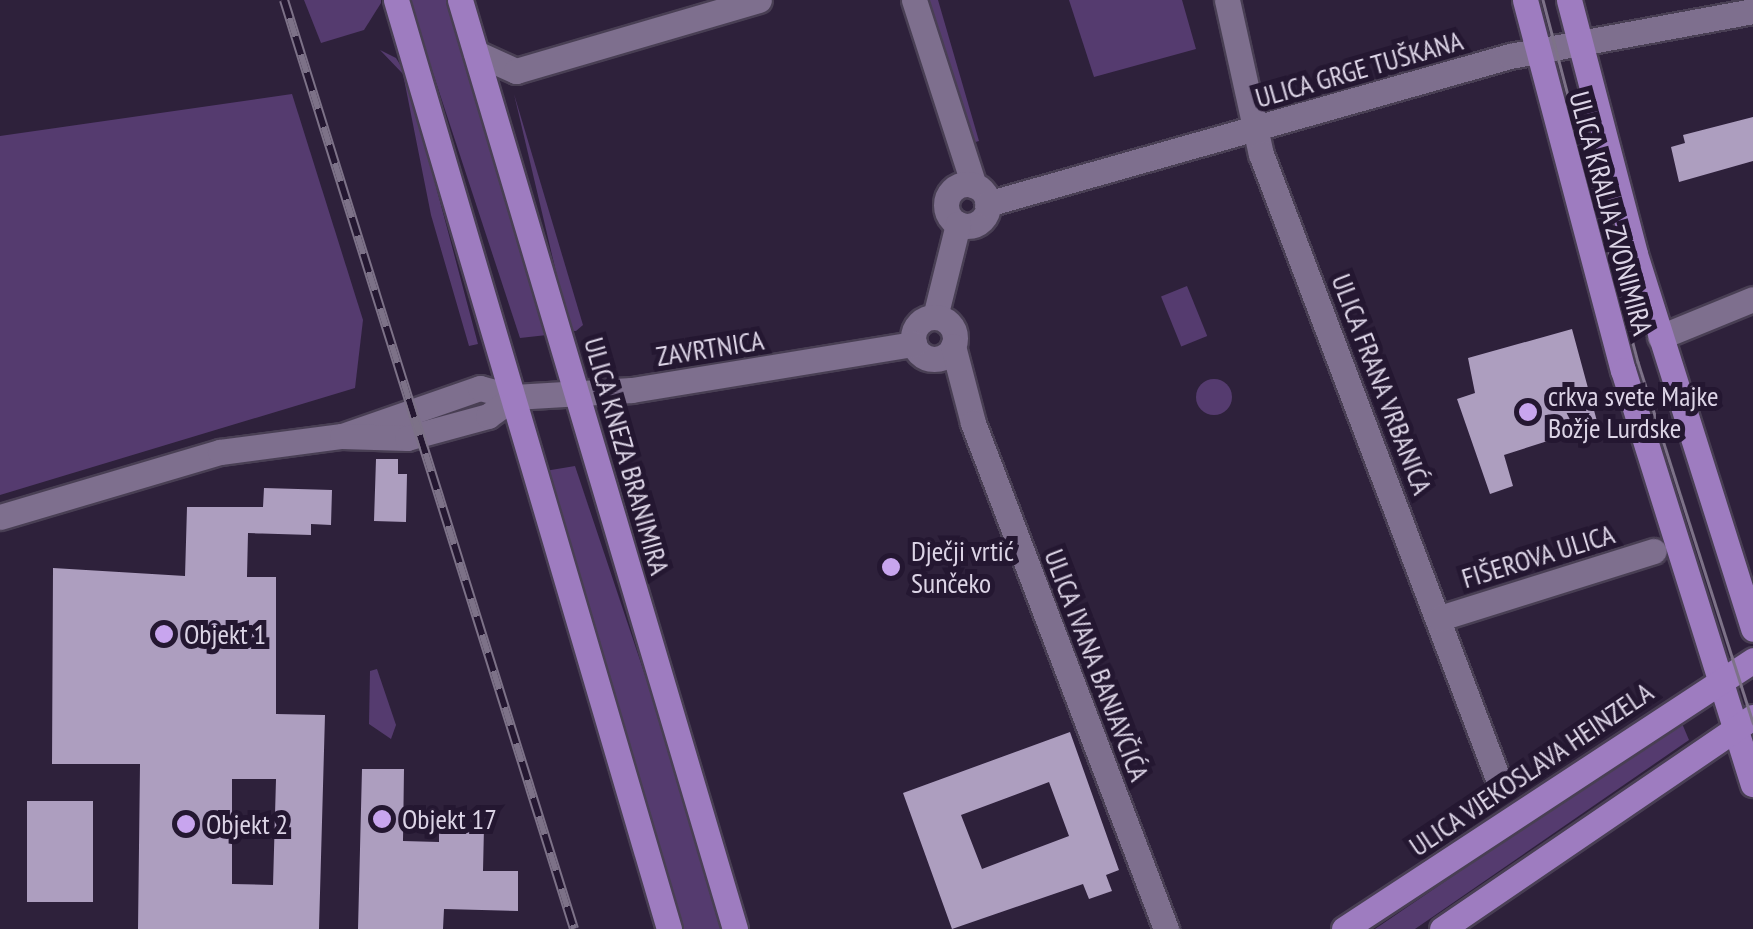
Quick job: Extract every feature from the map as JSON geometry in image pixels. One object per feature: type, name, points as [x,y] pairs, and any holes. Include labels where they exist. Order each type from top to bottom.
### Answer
[{"type":"main road","points":[[396,0],[669,929]]},
{"type":"main road","name":"ULICA KNEZA BRANIMIRA","points":[[460,0],[736,929]]},
{"type":"main road","name":"ULICA KRALJA ZVONIMIRA","points":[[1525,0],[1716,682],[1744,723],[1753,784]]},
{"type":"main road","name":"ULICA KRALJA ZVONIMIRA","points":[[1569,0],[1660,337],[1753,630]]},
{"type":"main road","name":"ULICA VJEKOSLAVA HEINZELA","points":[[1344,929],[1753,660]]},
{"type":"main road","points":[[1442,929],[1744,723]]},
{"type":"street","points":[[476,54],[516,72],[759,0]]},
{"type":"street","points":[[914,0],[971,194],[946,211],[958,224],[934,317],[918,324],[933,350]]},
{"type":"street","name":"ULICA FRANA VRBANIĆA","points":[[1227,0],[1255,131],[1500,784]]},
{"type":"street","name":"ULICA GRGE TUŠKANA","points":[[958,224],[977,224],[971,194],[1255,131],[1536,50],[1753,10]]},
{"type":"street","points":[[494,112],[516,72]]},
{"type":"street","points":[[1660,337],[1753,299]]},
{"type":"street","name":"ZAVRTNICA","points":[[0,517],[220,452],[342,436],[480,388],[514,397],[578,394],[933,350]]},
{"type":"street","name":"ULICA IVANA BANJAVČIĆA","points":[[933,350],[973,423],[1166,929]]},
{"type":"street","name":"FIŠEROVA ULICA","points":[[1440,618],[1654,551]]},
{"type":"shaded area","points":[[304,0],[381,3],[364,30],[321,43]]},
{"type":"shaded area","points":[[409,0],[447,0],[547,335],[520,338]]},
{"type":"shaded area","points":[[929,0],[938,0],[979,141],[972,143]]},
{"type":"shaded area","points":[[1069,0],[1182,0],[1196,49],[1094,77]]},
{"type":"shaded area","points":[[380,50],[396,58],[406,74],[478,344],[469,346],[431,215],[403,74]]},
{"type":"shaded area","points":[[292,94],[363,320],[355,388],[0,495],[0,136]]},
{"type":"shaded area","points":[[514,94],[583,325],[576,331],[570,331]]},
{"type":"shaded area","points":[[1187,286],[1207,336],[1181,347],[1161,296]]},
{"type":"shaded area","points":[[1214,379],[1226,385],[1232,397],[1226,409],[1214,415],[1202,409],[1196,397],[1202,385]]},
{"type":"shaded area","points":[[575,466],[660,720],[723,929],[682,929],[545,471]]},
{"type":"shaded area","points":[[377,669],[396,725],[391,739],[369,724],[370,671]]},
{"type":"shaded area","points":[[1681,721],[1689,740],[1415,929],[1375,929]]},
{"type":"building","points":[[1753,117],[1753,161],[1679,182],[1671,147],[1685,143],[1683,135]]},
{"type":"building","name":"crkva svete Majke Božje Lurdske","points":[[1572,329],[1598,425],[1504,455],[1513,486],[1490,494],[1457,399],[1475,393],[1468,358]]},
{"type":"building","points":[[376,459],[398,459],[398,474],[407,474],[406,522],[374,521]]},
{"type":"building","points":[[264,488],[332,490],[331,525],[311,524],[311,535],[248,533],[247,577],[276,577],[276,714],[325,715],[319,929],[138,929],[140,764],[52,764],[53,568],[185,576],[187,507],[263,507]],"holes":[[[232,779],[276,779],[273,885],[232,884]]]},
{"type":"building","points":[[1070,732],[1119,870],[1106,875],[1112,891],[1089,899],[1083,884],[952,929],[903,793]],"holes":[[[1049,782],[1069,836],[982,869],[961,815]]]},
{"type":"building","points":[[362,769],[404,769],[403,841],[439,842],[439,825],[484,827],[483,871],[518,871],[518,911],[444,909],[443,929],[358,929]]},
{"type":"building","points":[[27,801],[93,801],[93,902],[27,902]]},
{"type":"tram line","points":[[1543,0],[1638,362],[1753,723]]},
{"type":"railway","points":[[284,0],[574,929]]},
{"type":"place","name":"crkva svete Majke Božje Lurdske","points":[[1528,412]]},
{"type":"place","name":"Dječji vrtić Sunčeko","points":[[891,567]]},
{"type":"place","name":"Objekt 1","points":[[164,634]]},
{"type":"place","name":"Objekt 17","points":[[382,819]]},
{"type":"place","name":"Objekt 2","points":[[186,824]]}]
